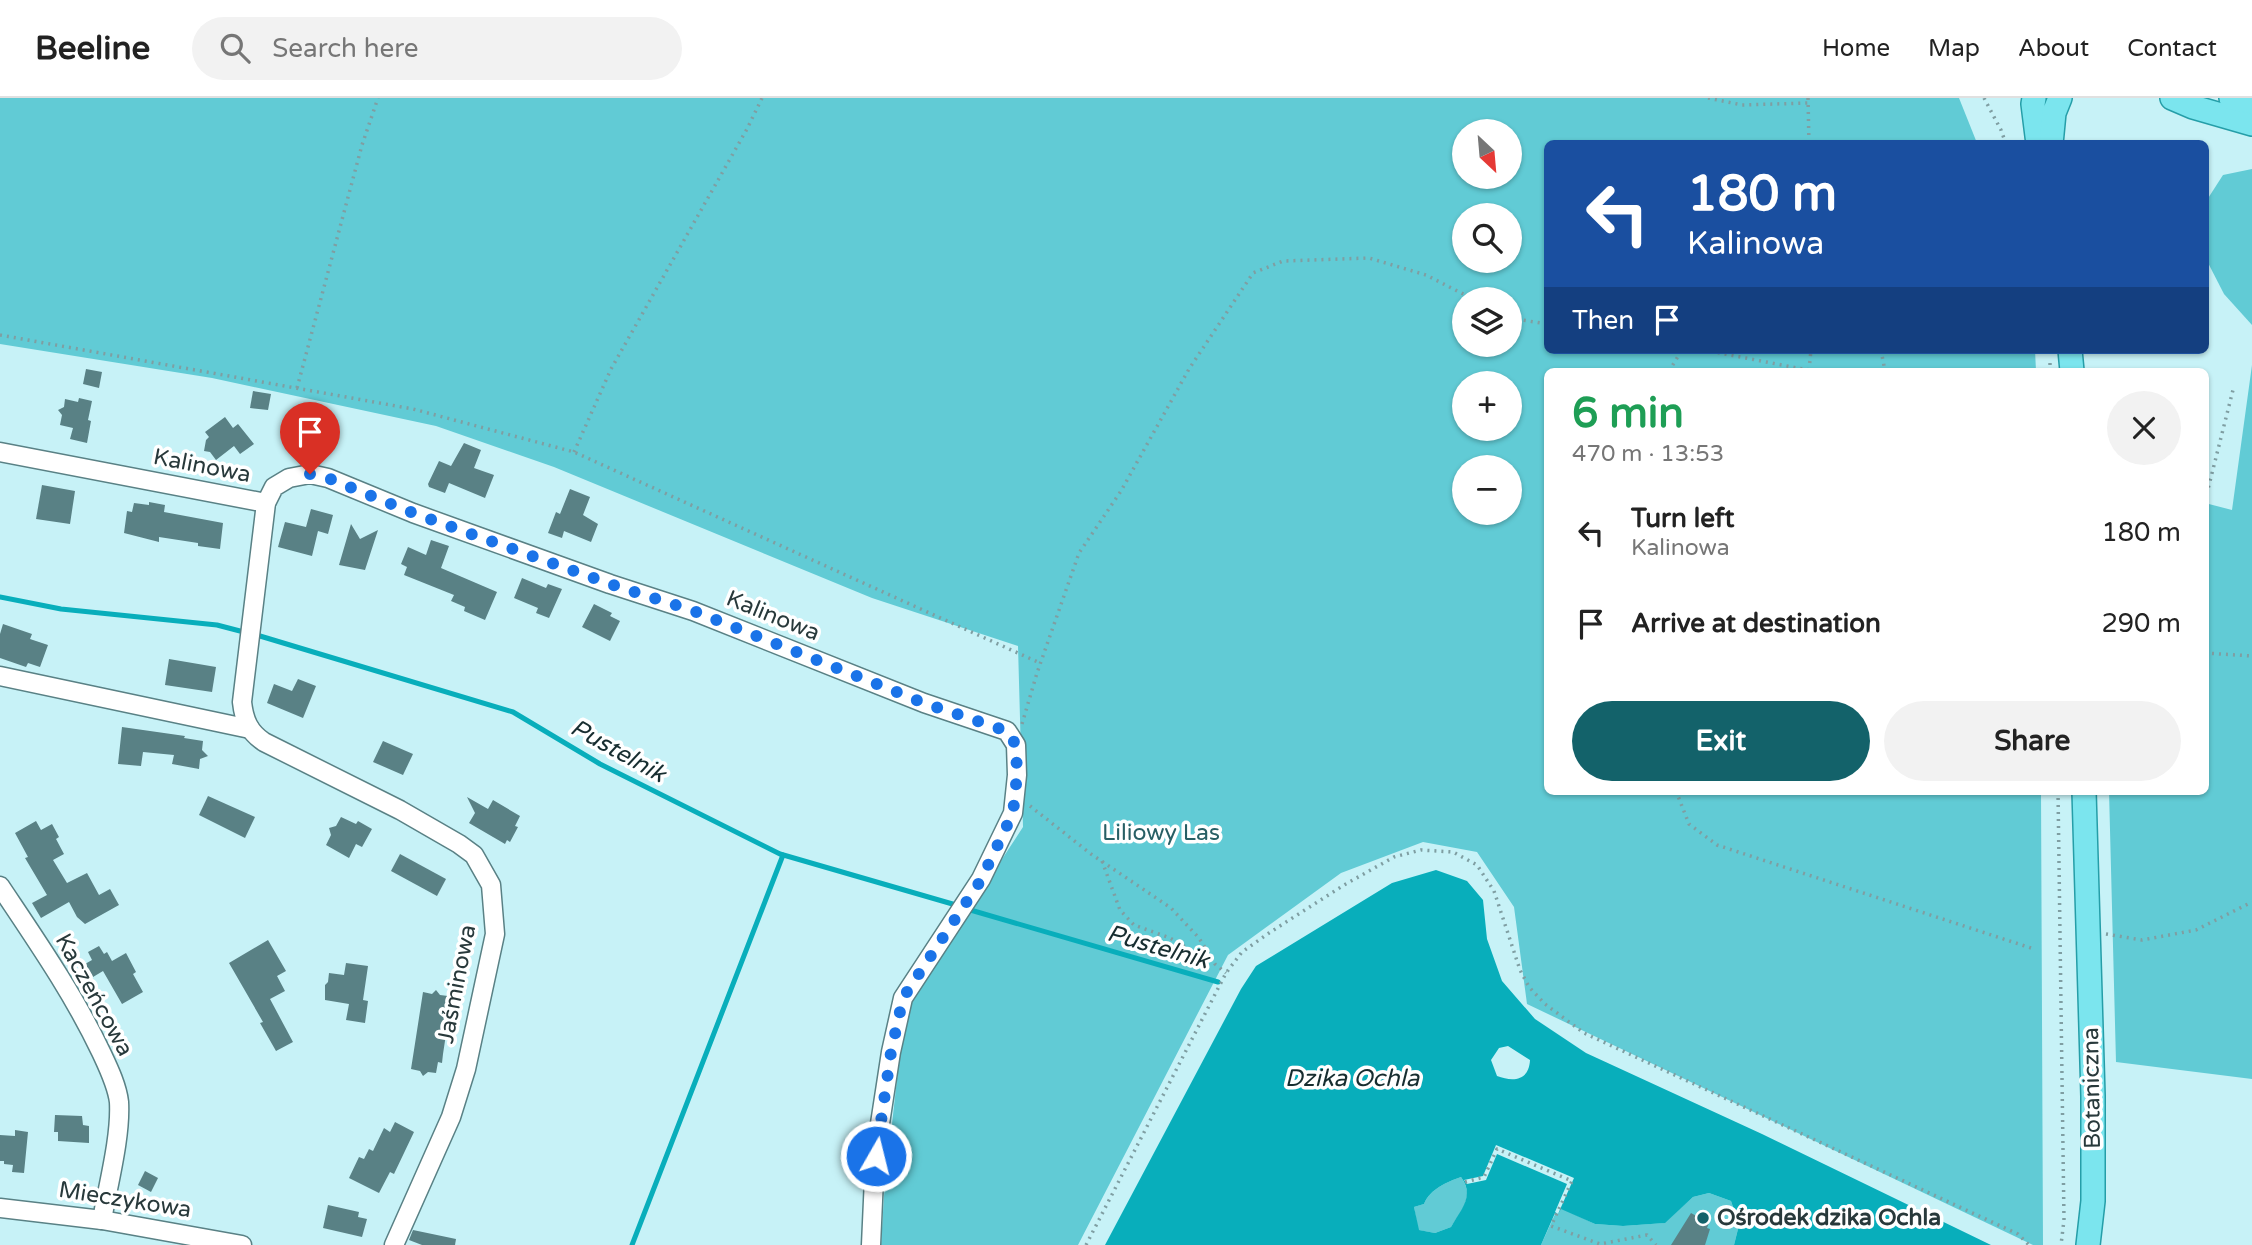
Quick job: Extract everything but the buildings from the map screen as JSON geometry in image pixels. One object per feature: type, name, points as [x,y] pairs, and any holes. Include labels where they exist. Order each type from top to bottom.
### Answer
[{"type":"main road","points":[[2034,98],[2038,140]]},
{"type":"main road","points":[[2052,140],[2054,113],[2060,98]]},
{"type":"main road","points":[[2172,98],[2252,124]]},
{"type":"main road","points":[[2231,98],[2252,102]]},
{"type":"main road","name":"Botaniczna","points":[[2084,795],[2093,1096],[2093,1201],[2088,1245]]},
{"type":"street","name":"Kalinowa","points":[[0,452],[266,503],[274,487],[289,478],[310,474],[328,478],[413,513],[610,584],[694,611],[924,703],[1007,731],[1016,745]]},
{"type":"street","points":[[250,729],[244,717],[242,702],[266,503]]},
{"type":"street","name":"Jaśminowa","points":[[0,676],[250,729],[264,742],[400,810],[474,855],[491,885],[495,934],[466,1069],[451,1117],[394,1245]]},
{"type":"street","points":[[871,1245],[876,1156],[891,1052],[903,998],[981,880],[1013,813],[1017,775],[1016,745]]},
{"type":"street","name":"Kaczeńcowa","points":[[0,887],[59,974],[92,1032],[111,1075],[119,1102],[113,1161],[102,1220]]},
{"type":"street","name":"Mieczykowa","points":[[0,1208],[102,1220],[242,1245]]},
{"type":"path","points":[[297,388],[362,145],[378,98]]},
{"type":"path","points":[[574,452],[611,369],[762,98]]},
{"type":"path","points":[[1709,98],[1742,105],[1808,100],[1809,140]]},
{"type":"path","points":[[1984,98],[2004,140]]},
{"type":"path","points":[[1016,745],[1040,663],[1079,553],[1121,491],[1189,369],[1253,274],[1283,261],[1369,258],[1426,275],[1452,288]]},
{"type":"path","points":[[1522,320],[1544,324]]},
{"type":"path","points":[[0,335],[413,409],[574,452],[1040,663]]},
{"type":"path","points":[[1724,354],[1796,368]]},
{"type":"path","points":[[2209,486],[2233,390]]},
{"type":"path","points":[[2209,653],[2252,656]]},
{"type":"path","points":[[1015,794],[1101,861],[1171,908],[1199,938],[1215,964]]},
{"type":"path","points":[[1677,795],[1689,824],[1717,845],[2031,948]]},
{"type":"path","points":[[2058,795],[2064,1220],[2061,1245]]},
{"type":"path","points":[[1086,1245],[1226,973],[1242,953],[1344,885],[1394,857],[1421,850],[1453,852],[1477,865],[1494,891],[1520,970],[1529,987],[1545,1004],[1584,1033],[2018,1234],[2029,1245]]},
{"type":"path","points":[[1101,861],[1121,910],[1134,925],[1170,939],[1226,973]]},
{"type":"path","points":[[2087,930],[2142,940],[2155,938],[2196,930],[2252,902]]},
{"type":"path","points":[[1465,1182],[1484,1177],[1497,1149],[1572,1181],[1551,1226],[1600,1245],[1647,1235],[1656,1245]]},
{"type":"green space","name":"Liliowy Las","points":[[0,98],[1959,98],[1976,140],[1544,140],[1544,354],[2035,354],[2036,368],[1544,368],[1544,795],[2041,795],[2043,1245],[2033,1245],[1527,1004],[1514,907],[1477,852],[1423,842],[1341,873],[1228,955],[1078,1245],[881,1245],[905,1007],[1023,827],[1018,646],[872,598],[554,467],[436,426],[212,378],[0,344]]},
{"type":"green space","points":[[2252,169],[2252,325],[2224,294],[2209,265],[2209,197],[2223,175]]},
{"type":"green space","points":[[2252,365],[2252,1079],[2116,1062],[2109,795],[2209,795],[2209,504],[2232,510]]},
{"type":"green space","points":[[1461,1177],[1467,1197],[1463,1209],[1451,1227],[1435,1233],[1418,1230],[1414,1207],[1424,1204],[1430,1194],[1440,1187]]},
{"type":"green space","name":"Ośrodek dzika Ochla","points":[[1709,1193],[1731,1201],[1739,1225],[1734,1245],[1541,1245],[1556,1212],[1561,1208],[1595,1224],[1623,1226],[1664,1223],[1693,1197]]},
{"type":"water","name":"Dzika Ochla","points":[[1436,870],[1467,881],[1483,900],[1487,939],[1502,981],[1535,1019],[1586,1053],[1762,1134],[1991,1245],[1734,1245],[1739,1225],[1731,1201],[1709,1193],[1693,1197],[1665,1223],[1623,1226],[1595,1224],[1561,1209],[1558,1214],[1555,1213],[1541,1245],[1105,1245],[1241,989],[1256,966],[1392,883]],"holes":[[[1508,1046],[1530,1060],[1527,1072],[1519,1078],[1497,1076],[1491,1060],[1499,1048]],[[1461,1177],[1467,1196],[1451,1227],[1435,1233],[1419,1230],[1414,1207],[1424,1204],[1430,1194],[1440,1187]]]},
{"type":"pier","points":[[1496,1145],[1574,1178],[1558,1214],[1555,1212],[1567,1184],[1497,1154],[1486,1180],[1467,1184],[1464,1180],[1483,1176]]},
{"type":"waterway","name":"Pustelnik","points":[[0,597],[61,609],[217,625],[240,631]]},
{"type":"waterway","name":"Pustelnik","points":[[260,636],[513,712],[600,764],[780,854],[956,905]]},
{"type":"waterway","points":[[632,1245],[783,855]]},
{"type":"waterway","name":"Pustelnik","points":[[967,909],[1218,982]]},
{"type":"place","name":"Ośrodek dzika Ochla","points":[[1703,1218]]},
{"type":"route","points":[[310,474],[328,478],[413,513],[610,584],[694,611],[924,703],[1007,731],[1016,745],[1017,775],[1013,813],[981,880],[903,998],[891,1052],[876,1156]]}]
